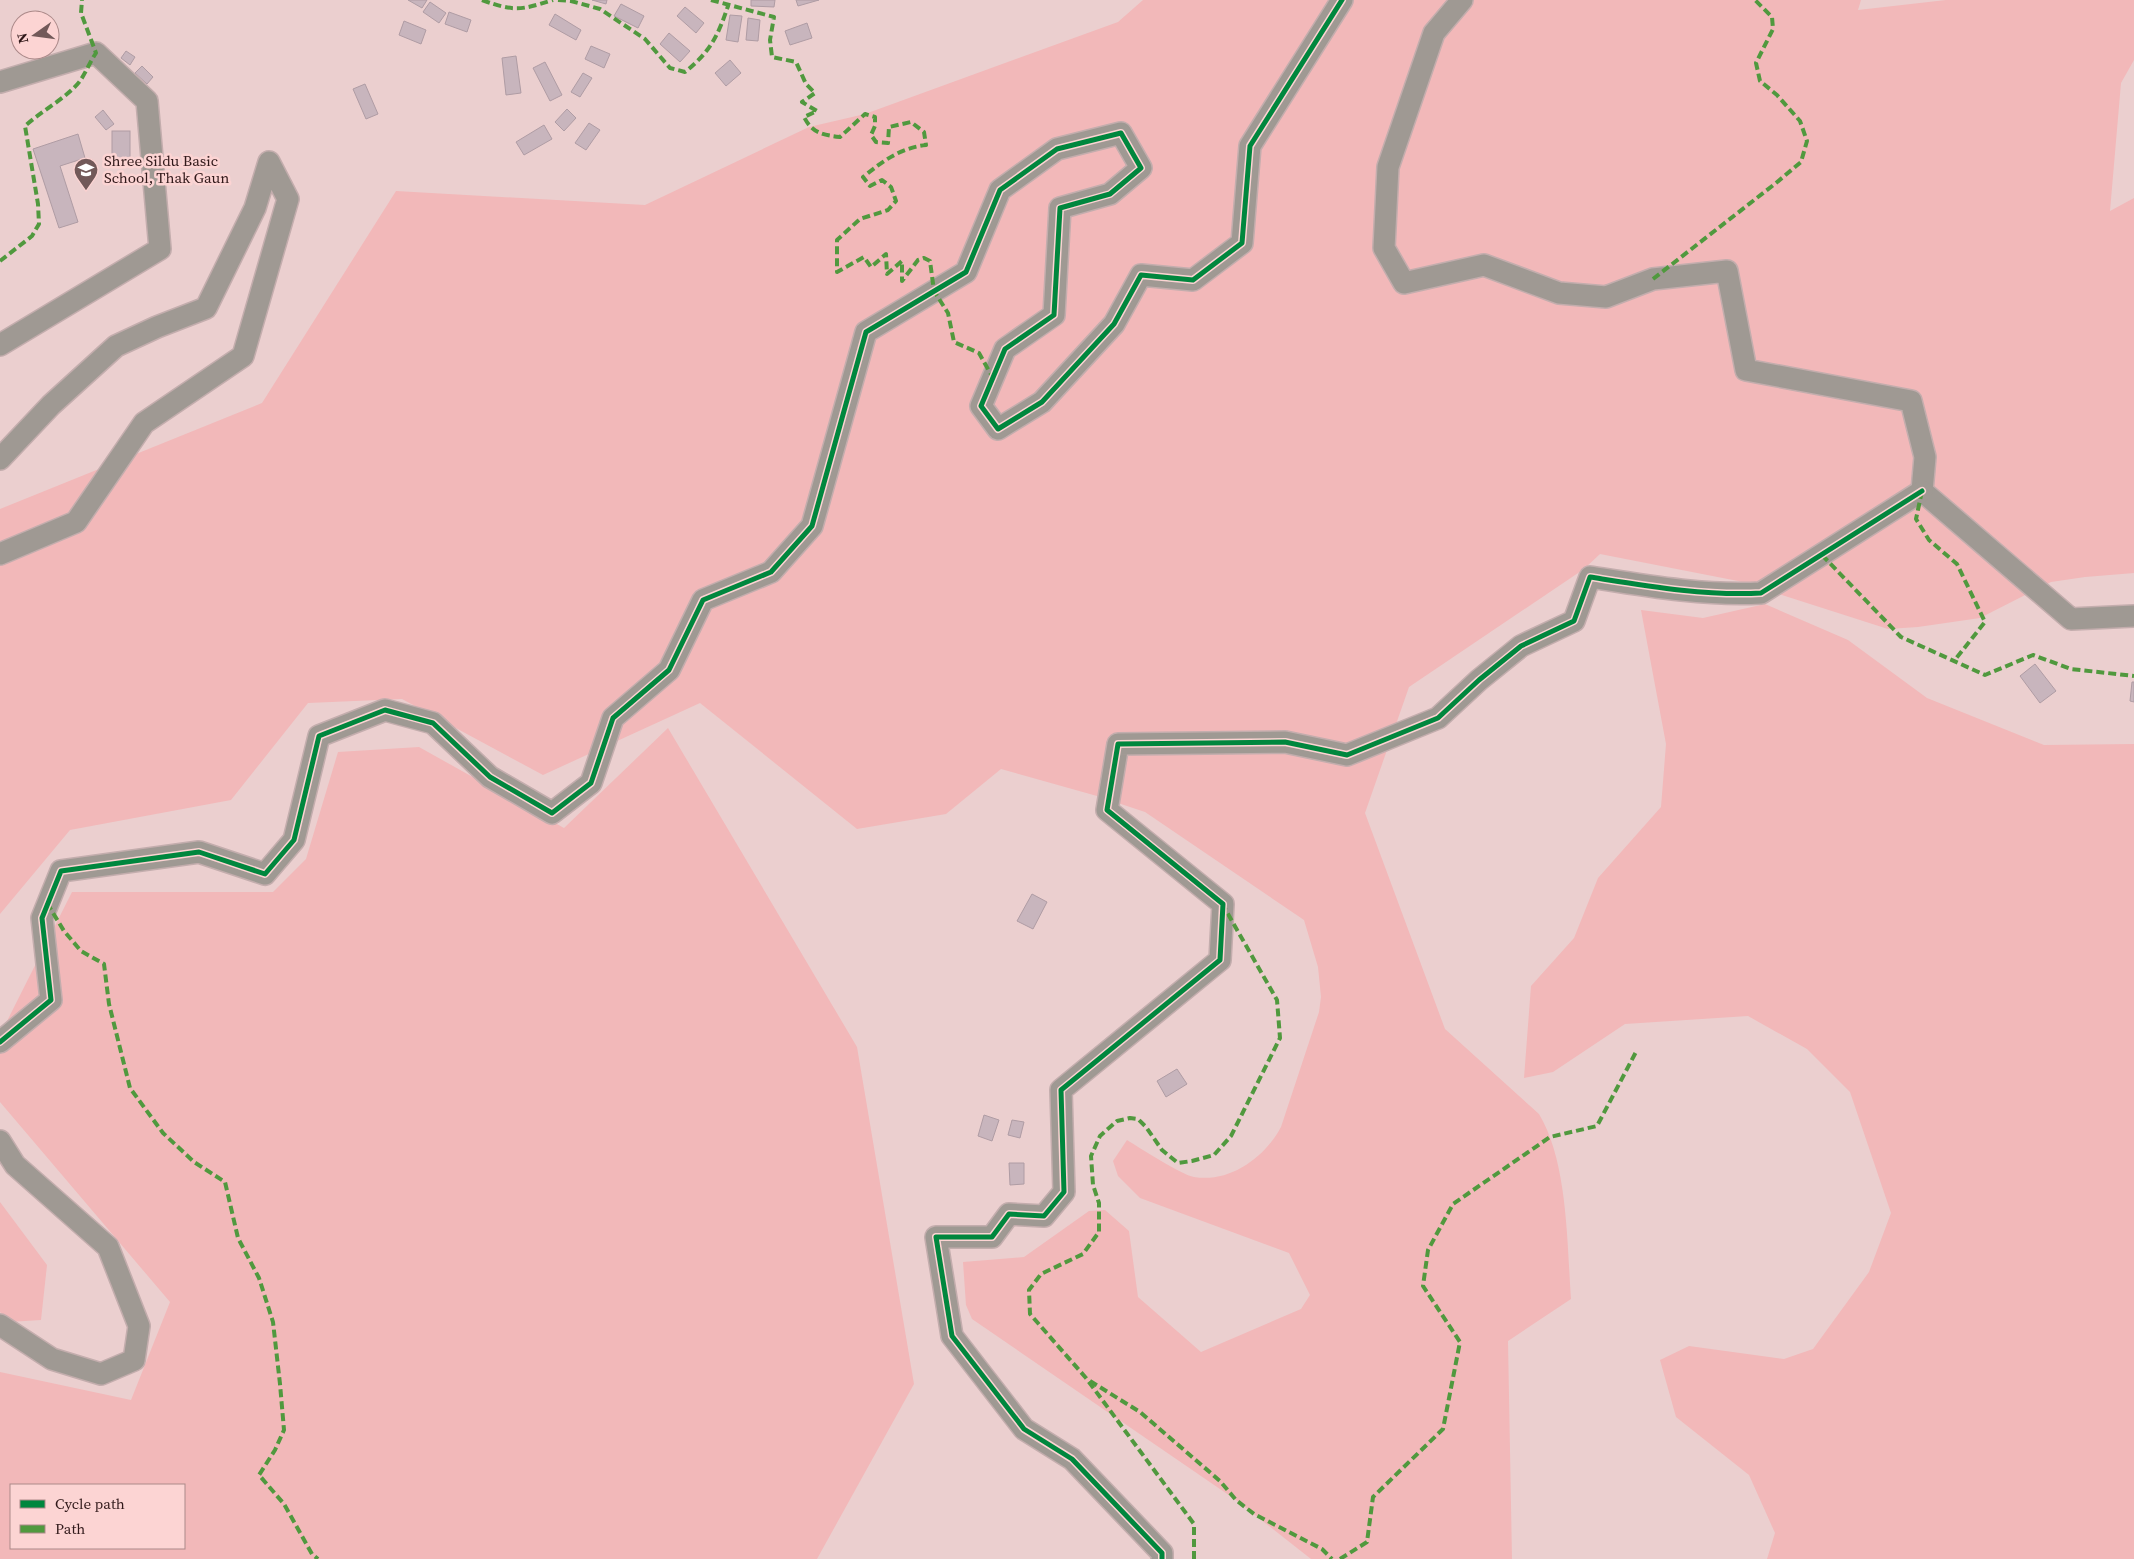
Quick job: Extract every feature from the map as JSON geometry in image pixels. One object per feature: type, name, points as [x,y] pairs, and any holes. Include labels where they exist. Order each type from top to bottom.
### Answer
[{"type":"street","points":[[0,1042],[51,1000],[42,918],[61,871],[200,852],[265,874],[294,840],[318,736],[385,710],[433,723],[490,777],[552,813],[591,783],[613,718],[669,670],[703,600],[771,572],[812,526],[866,332],[966,272],[1000,190],[1057,149],[1121,133],[1141,168],[1110,194],[1060,208],[1054,315],[1005,349],[981,406],[998,428],[1042,402],[1114,324],[1141,275],[1193,280],[1242,243],[1250,146],[1342,0]]},
{"type":"street","points":[[1462,0],[1434,33],[1388,167],[1384,248],[1404,283],[1484,265],[1559,293],[1606,297],[1653,279],[1727,271],[1746,370],[1911,401],[1925,457],[1922,491]]},
{"type":"street","points":[[0,82],[96,53],[147,100],[160,248],[0,345]]},
{"type":"street","points":[[0,459],[51,405],[116,346],[157,327],[206,308],[255,208],[269,162],[288,199],[243,356],[144,422],[76,522],[0,554]]},
{"type":"street","points":[[1922,491],[2071,618],[2134,616]]},
{"type":"street","points":[[1162,1559],[1162,1553],[1072,1460],[1024,1429],[952,1336],[936,1237],[992,1238],[1009,1214],[1044,1216],[1064,1192],[1061,1090],[1220,960],[1223,904],[1107,810],[1118,744],[1285,742],[1347,755],[1438,718],[1479,680],[1521,646],[1574,621],[1590,577],[1644,586],[1731,594],[1761,593],[1922,491]]},
{"type":"street","points":[[0,1141],[15,1165],[108,1247],[139,1326],[134,1360],[101,1374],[52,1359],[0,1325]]},
{"type":"shaded area","points":[[1143,0],[1861,0],[1858,10],[1946,0],[2134,0],[2134,60],[2121,83],[2110,211],[2134,198],[2134,573],[2051,582],[1980,618],[1918,627],[1888,629],[1738,581],[1600,554],[1584,569],[1409,687],[1365,813],[1445,1029],[1539,1114],[1549,1133],[1561,1179],[1567,1229],[1571,1299],[1508,1341],[1512,1559],[1311,1559],[1236,1500],[972,1319],[966,1305],[963,1262],[1024,1257],[1089,1211],[1105,1210],[1129,1231],[1138,1297],[1201,1352],[1301,1309],[1310,1295],[1289,1253],[1140,1198],[1118,1176],[1113,1161],[1127,1140],[1171,1167],[1194,1177],[1221,1176],[1245,1166],[1256,1158],[1266,1148],[1281,1127],[1319,1012],[1321,997],[1318,967],[1304,920],[1145,812],[1097,796],[1001,769],[946,814],[857,829],[700,703],[543,775],[402,699],[308,703],[231,800],[70,830],[0,914],[0,509],[262,403],[396,191],[645,205],[809,127],[865,114],[1118,22]]},
{"type":"shaded area","points":[[1765,604],[1848,640],[1927,698],[2044,745],[2134,744],[2134,1559],[1767,1559],[1775,1533],[1749,1475],[1676,1417],[1660,1360],[1689,1346],[1784,1359],[1813,1349],[1869,1272],[1891,1213],[1850,1092],[1807,1049],[1748,1016],[1625,1024],[1553,1072],[1524,1078],[1531,986],[1574,938],[1598,878],[1661,807],[1666,744],[1641,610],[1703,618]]},
{"type":"shaded area","points":[[668,728],[857,1047],[914,1384],[817,1559],[0,1559],[0,1372],[131,1400],[170,1302],[0,1102],[0,1035],[72,892],[273,892],[306,859],[338,752],[419,747],[564,828]]},
{"type":"shaded area","points":[[0,1202],[47,1265],[41,1320],[9,1322],[0,1312]]},
{"type":"building","points":[[408,0],[427,0],[422,8]]},
{"type":"building","points":[[592,0],[607,0],[606,4]]},
{"type":"building","points":[[751,0],[775,0],[774,7],[751,6]]},
{"type":"building","points":[[796,0],[819,0],[798,6]]},
{"type":"building","points":[[430,2],[446,13],[439,23],[423,12]]},
{"type":"building","points":[[621,4],[644,16],[638,28],[614,16]]},
{"type":"building","points":[[685,7],[704,23],[696,33],[677,16]]},
{"type":"building","points":[[449,12],[471,20],[467,32],[445,24]]},
{"type":"building","points":[[555,14],[581,30],[576,40],[549,25]]},
{"type":"building","points":[[730,15],[742,16],[738,42],[726,40]]},
{"type":"building","points":[[748,18],[760,20],[758,41],[746,40]]},
{"type":"building","points":[[404,21],[426,30],[421,44],[399,35]]},
{"type":"building","points":[[807,23],[812,38],[790,45],[785,31]]},
{"type":"building","points":[[669,33],[690,51],[680,62],[660,44]]},
{"type":"building","points":[[591,46],[610,54],[604,68],[585,59]]},
{"type":"building","points":[[126,51],[135,57],[130,65],[121,58]]},
{"type":"building","points":[[516,56],[521,93],[506,95],[502,58]]},
{"type":"building","points":[[730,60],[741,73],[726,86],[715,73]]},
{"type":"building","points":[[545,62],[562,95],[550,101],[533,68]]},
{"type":"building","points":[[142,66],[153,77],[147,84],[135,73]]},
{"type":"building","points":[[583,73],[592,78],[580,97],[571,92]]},
{"type":"building","points":[[365,84],[378,114],[366,119],[353,89]]},
{"type":"building","points":[[567,109],[576,118],[564,131],[555,122]]},
{"type":"building","points":[[103,110],[114,124],[106,130],[95,117]]},
{"type":"building","points":[[589,123],[600,130],[586,150],[575,143]]},
{"type":"building","points":[[544,125],[552,139],[524,155],[516,142]]},
{"type":"building","points":[[112,131],[130,131],[130,165],[112,165]]},
{"type":"building","points":[[78,134],[85,158],[60,166],[78,222],[59,228],[33,149]]},
{"type":"building","points":[[2035,664],[2056,691],[2040,703],[2020,676]]},
{"type":"building","points":[[2132,682],[2134,682],[2134,702],[2130,701]]},
{"type":"building","points":[[1032,894],[1047,902],[1033,929],[1017,921]]},
{"type":"building","points":[[1177,1069],[1187,1084],[1166,1097],[1157,1081]]},
{"type":"building","points":[[984,1115],[999,1120],[992,1141],[978,1136]]},
{"type":"building","points":[[1012,1120],[1024,1122],[1020,1138],[1008,1135]]},
{"type":"building","points":[[1009,1163],[1024,1163],[1024,1184],[1010,1185]]},
{"type":"marked path","points":[[0,261],[32,236],[39,224],[38,204],[25,126],[75,87],[96,53],[81,13],[82,0]]},
{"type":"marked path","points":[[482,0],[511,8],[525,8],[553,0]]},
{"type":"marked path","points":[[558,0],[571,1],[600,9],[645,39],[670,68],[685,72],[694,65],[712,43],[721,26],[728,6]]},
{"type":"marked path","points":[[711,0],[774,17],[770,40],[772,57],[796,62],[806,84],[815,93],[802,102],[817,111],[804,117],[814,130],[823,134],[840,137],[865,114],[875,117],[875,126],[871,135],[876,142],[888,143],[889,127],[911,122],[924,132],[926,145],[900,152],[863,177],[870,186],[882,180],[891,187],[896,201],[888,210],[860,219],[837,240],[837,272],[864,257],[871,267],[886,254],[887,274],[902,261],[902,281],[918,260],[924,258],[930,261],[934,291],[948,313],[954,342],[979,353],[993,378]]},
{"type":"marked path","points":[[1653,279],[1801,162],[1807,141],[1800,121],[1777,95],[1760,81],[1756,63],[1773,29],[1772,17],[1755,0]]},
{"type":"marked path","points":[[1922,491],[1916,519],[1929,540],[1957,564],[1985,622],[1954,661]]},
{"type":"marked path","points":[[1822,555],[1901,637],[1985,675],[2033,655],[2071,669],[2134,676]]},
{"type":"marked path","points":[[47,903],[64,931],[81,951],[104,964],[109,1004],[130,1088],[163,1133],[194,1162],[225,1182],[238,1238],[259,1278],[273,1322],[284,1430],[275,1450],[259,1475],[284,1504],[312,1554],[318,1559]]},
{"type":"marked path","points":[[1194,1559],[1194,1524],[1086,1378],[1030,1314],[1029,1290],[1041,1274],[1083,1254],[1099,1232],[1099,1203],[1093,1185],[1091,1156],[1100,1136],[1117,1121],[1130,1118],[1138,1119],[1162,1150],[1178,1163],[1214,1155],[1231,1136],[1280,1038],[1277,1000],[1224,907]]},
{"type":"marked path","points":[[1340,1559],[1367,1542],[1373,1497],[1443,1429],[1460,1342],[1423,1286],[1428,1250],[1453,1204],[1550,1137],[1597,1126],[1637,1050]]},
{"type":"marked path","points":[[1090,1381],[1140,1412],[1220,1481],[1236,1500],[1254,1514],[1322,1549],[1332,1559]]},
{"type":"cycle path","points":[[0,1042],[51,1000],[42,918],[61,871],[199,852],[265,874],[294,840],[319,736],[385,710],[433,723],[490,777],[552,813],[591,783],[613,718],[669,670],[703,600],[771,572],[812,526],[866,332],[966,272],[1000,190],[1057,149],[1121,133],[1141,168],[1110,194],[1060,208],[1054,315],[1005,349],[981,406],[998,429],[1042,402],[1114,324],[1141,275],[1193,280],[1242,243],[1250,146],[1342,0]]},
{"type":"cycle path","points":[[1162,1559],[1162,1553],[1072,1459],[1024,1429],[952,1336],[936,1237],[992,1237],[1009,1214],[1044,1216],[1064,1192],[1061,1090],[1220,960],[1223,904],[1107,810],[1118,744],[1285,742],[1347,755],[1438,718],[1479,680],[1521,646],[1574,621],[1590,577],[1697,592],[1761,593],[1922,491]]},
{"type":"place","name":"Shree Sildu Basic School, Thak Gaun","points":[[86,191]]}]
